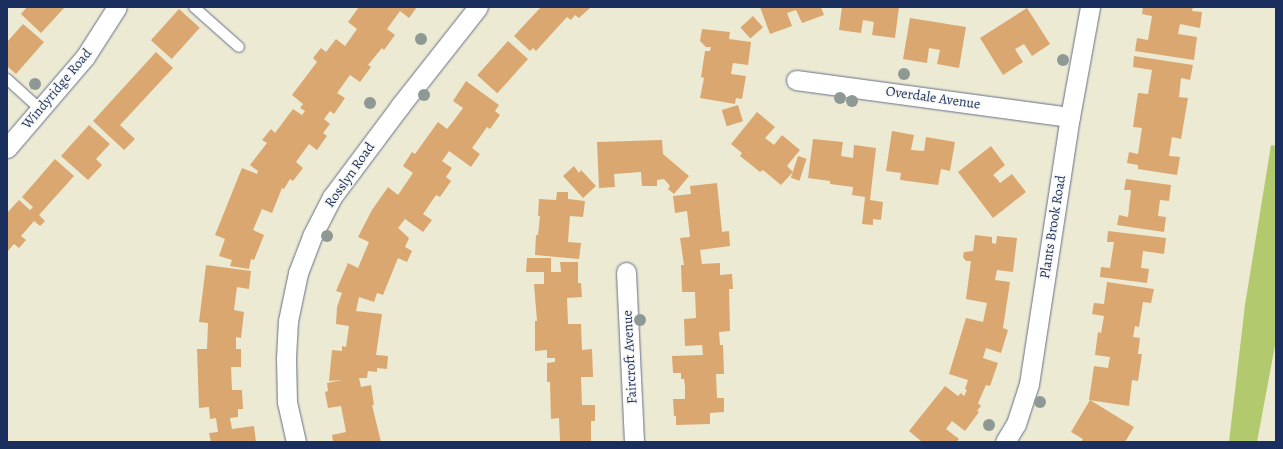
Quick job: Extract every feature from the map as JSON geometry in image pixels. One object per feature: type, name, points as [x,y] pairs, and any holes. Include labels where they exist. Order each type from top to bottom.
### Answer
[{"type":"street","name":"Windyridge Road","points":[[7,148],[85,57],[117,7]]},
{"type":"street","name":"Rosslyn Road","points":[[296,442],[287,402],[286,358],[288,321],[298,273],[312,236],[332,197],[400,106],[478,7]]},
{"type":"street","name":"Plants Brook Road","points":[[1005,442],[1016,424],[1029,384],[1070,117],[1090,7]]},
{"type":"street","name":"Overdale Avenue","points":[[796,80],[1070,117]]},
{"type":"street","name":"Faircroft Avenue","points":[[626,272],[634,442]]},
{"type":"lane","points":[[194,7],[239,47]]},
{"type":"lane","points":[[7,79],[40,109]]},
{"type":"green space","points":[[1271,145],[1276,146],[1276,340],[1257,442],[1229,442],[1245,305]]},
{"type":"building","points":[[27,7],[65,7],[41,33],[21,14]]},
{"type":"building","points":[[359,7],[417,7],[409,18],[400,11],[387,29],[395,35],[384,50],[382,48],[368,65],[371,67],[360,82],[350,75],[337,93],[345,98],[334,114],[330,111],[324,119],[330,124],[323,133],[327,136],[317,150],[309,144],[296,162],[303,168],[293,181],[290,179],[284,189],[282,188],[272,213],[262,209],[253,230],[264,235],[254,260],[251,259],[249,269],[230,266],[232,260],[219,256],[225,239],[215,235],[242,168],[257,174],[258,171],[250,165],[267,143],[262,140],[271,129],[275,133],[293,109],[302,115],[305,111],[300,108],[303,104],[292,95],[317,62],[313,58],[321,48],[326,52],[336,39],[345,46],[357,29],[348,22]]},
{"type":"building","points":[[541,7],[591,7],[579,18],[575,15],[571,20],[567,17],[536,51],[533,48],[530,51],[514,36]]},
{"type":"building","points":[[760,7],[821,7],[824,15],[802,23],[796,10],[787,13],[792,26],[770,34]]},
{"type":"building","points":[[842,7],[899,7],[895,38],[872,35],[874,22],[863,20],[861,33],[839,30]]},
{"type":"building","points":[[1143,7],[1193,7],[1192,11],[1202,12],[1200,28],[1180,24],[1178,34],[1197,37],[1194,60],[1135,51],[1137,38],[1148,40],[1152,16],[1142,14]]},
{"type":"building","points":[[1027,8],[1050,44],[1032,56],[1024,44],[1015,49],[1023,62],[1003,75],[980,38]]},
{"type":"building","points":[[179,9],[200,28],[172,59],[151,40]]},
{"type":"building","points":[[753,16],[763,27],[750,39],[740,27]]},
{"type":"building","points":[[910,18],[966,27],[959,68],[937,64],[940,50],[929,48],[927,63],[903,59]]},
{"type":"building","points":[[23,24],[44,42],[16,74],[7,66],[7,42]]},
{"type":"building","points":[[702,29],[730,32],[729,39],[751,42],[748,65],[733,63],[731,74],[746,76],[742,99],[736,98],[735,104],[700,98],[704,78],[701,77],[705,51],[710,51],[711,47],[706,47],[700,41]]},
{"type":"building","points":[[508,41],[528,59],[497,93],[477,75]]},
{"type":"building","points":[[156,52],[173,68],[120,125],[135,139],[124,150],[93,121]]},
{"type":"building","points":[[1134,56],[1193,65],[1190,80],[1181,78],[1179,97],[1188,98],[1181,139],[1172,137],[1169,156],[1180,157],[1177,175],[1138,169],[1138,165],[1127,163],[1129,152],[1138,154],[1142,128],[1133,127],[1138,93],[1148,94],[1152,70],[1133,67]]},
{"type":"building","points":[[466,81],[499,105],[495,111],[500,115],[490,129],[487,127],[472,148],[480,154],[471,167],[449,151],[442,161],[452,168],[446,177],[451,181],[440,197],[436,195],[423,214],[432,220],[423,232],[405,219],[398,228],[409,238],[405,247],[412,251],[407,262],[398,258],[383,295],[377,293],[374,302],[359,297],[356,311],[382,314],[376,355],[388,356],[387,369],[377,368],[377,372],[368,371],[367,378],[359,378],[361,387],[371,385],[374,405],[372,405],[381,442],[333,442],[332,435],[346,432],[341,406],[328,408],[325,392],[328,391],[327,383],[343,380],[329,381],[332,350],[342,351],[342,346],[346,347],[349,326],[336,324],[337,307],[342,293],[336,291],[348,263],[358,268],[369,242],[358,237],[372,210],[388,187],[398,195],[413,173],[403,166],[412,152],[415,154],[438,122],[447,129],[455,119],[463,108],[453,101]]},
{"type":"building","points":[[738,105],[743,121],[727,126],[722,110]]},
{"type":"building","points":[[757,112],[775,127],[765,138],[774,145],[782,135],[800,150],[787,166],[793,172],[781,185],[763,170],[760,172],[740,156],[742,153],[731,144]]},
{"type":"building","points":[[89,125],[110,144],[96,159],[102,165],[88,180],[61,156]]},
{"type":"building","points":[[892,131],[914,135],[911,150],[924,151],[926,137],[955,142],[950,171],[941,169],[938,185],[900,180],[901,173],[886,171]]},
{"type":"building","points":[[813,139],[843,142],[841,156],[853,158],[854,145],[876,148],[870,200],[883,202],[881,220],[873,219],[873,225],[862,224],[865,197],[852,195],[853,187],[830,184],[830,181],[808,178]]},
{"type":"building","points":[[662,140],[663,154],[689,176],[674,194],[668,189],[670,186],[664,179],[657,180],[657,186],[642,186],[641,172],[614,174],[615,187],[599,188],[597,142]]},
{"type":"building","points":[[991,146],[1005,165],[993,175],[1000,183],[1012,174],[1026,192],[993,218],[958,172]]},
{"type":"building","points":[[798,156],[807,159],[799,181],[791,178]]},
{"type":"building","points":[[55,159],[74,176],[39,215],[45,221],[40,226],[34,221],[21,236],[26,240],[19,248],[14,244],[7,252],[7,213],[19,200],[30,210],[33,207],[22,197]]},
{"type":"building","points":[[574,166],[579,173],[581,170],[596,186],[583,198],[563,176]]},
{"type":"building","points":[[1126,179],[1171,185],[1169,201],[1160,200],[1158,216],[1166,217],[1164,232],[1117,225],[1119,215],[1128,217],[1131,190],[1124,190]]},
{"type":"building","points":[[717,183],[722,232],[729,231],[730,246],[700,250],[702,264],[720,263],[720,275],[732,274],[733,289],[729,289],[730,331],[719,332],[720,345],[723,345],[724,374],[716,374],[717,398],[724,398],[724,412],[710,413],[710,424],[676,425],[673,399],[685,399],[685,386],[684,379],[681,379],[681,373],[673,373],[672,356],[703,355],[702,345],[685,346],[684,319],[696,318],[695,292],[682,292],[681,265],[684,265],[680,238],[690,237],[687,211],[675,213],[673,196],[691,194],[690,186]]},
{"type":"building","points":[[557,192],[568,192],[568,199],[585,201],[583,217],[570,216],[568,242],[581,243],[579,259],[535,255],[536,235],[538,235],[540,216],[538,216],[539,199],[556,200]]},
{"type":"building","points":[[1108,231],[1166,238],[1164,254],[1143,251],[1141,268],[1149,269],[1147,283],[1100,277],[1101,267],[1110,268],[1114,242],[1107,242]]},
{"type":"building","points":[[975,235],[992,237],[992,243],[996,244],[997,236],[1017,238],[1013,272],[997,270],[995,280],[1010,282],[1003,328],[1008,330],[1001,353],[986,348],[983,358],[998,363],[990,386],[986,385],[978,403],[981,406],[977,411],[979,412],[965,431],[952,421],[946,429],[959,439],[956,442],[922,442],[909,431],[945,386],[958,396],[961,393],[964,396],[967,390],[965,389],[968,380],[949,374],[966,318],[983,322],[987,303],[966,299],[971,261],[966,261],[963,257],[964,252],[973,251]]},
{"type":"building","points":[[527,258],[551,258],[551,272],[561,272],[560,262],[578,262],[578,283],[581,283],[582,297],[567,298],[568,324],[581,324],[582,350],[592,349],[593,377],[581,377],[582,405],[595,405],[595,421],[591,421],[591,441],[560,441],[559,418],[551,419],[550,382],[547,382],[547,363],[555,362],[555,358],[547,358],[547,350],[535,351],[535,321],[537,321],[534,284],[544,284],[544,272],[526,272]]},
{"type":"building","points":[[206,265],[251,271],[249,289],[237,287],[234,310],[244,312],[241,338],[236,337],[236,349],[241,349],[241,367],[231,367],[232,390],[242,390],[243,409],[238,409],[238,417],[230,418],[232,429],[254,426],[256,442],[211,442],[209,433],[218,432],[216,418],[210,419],[209,407],[199,408],[197,349],[207,349],[208,323],[199,322]]},
{"type":"building","points":[[1107,282],[1154,289],[1151,303],[1143,302],[1139,327],[1135,326],[1133,337],[1140,338],[1138,354],[1142,354],[1138,381],[1132,380],[1129,406],[1089,400],[1094,366],[1108,368],[1110,357],[1095,355],[1098,332],[1101,333],[1104,316],[1092,314],[1094,303],[1104,304]]},
{"type":"building","points":[[1090,400],[1134,427],[1125,442],[1081,442],[1083,439],[1071,432]]}]
